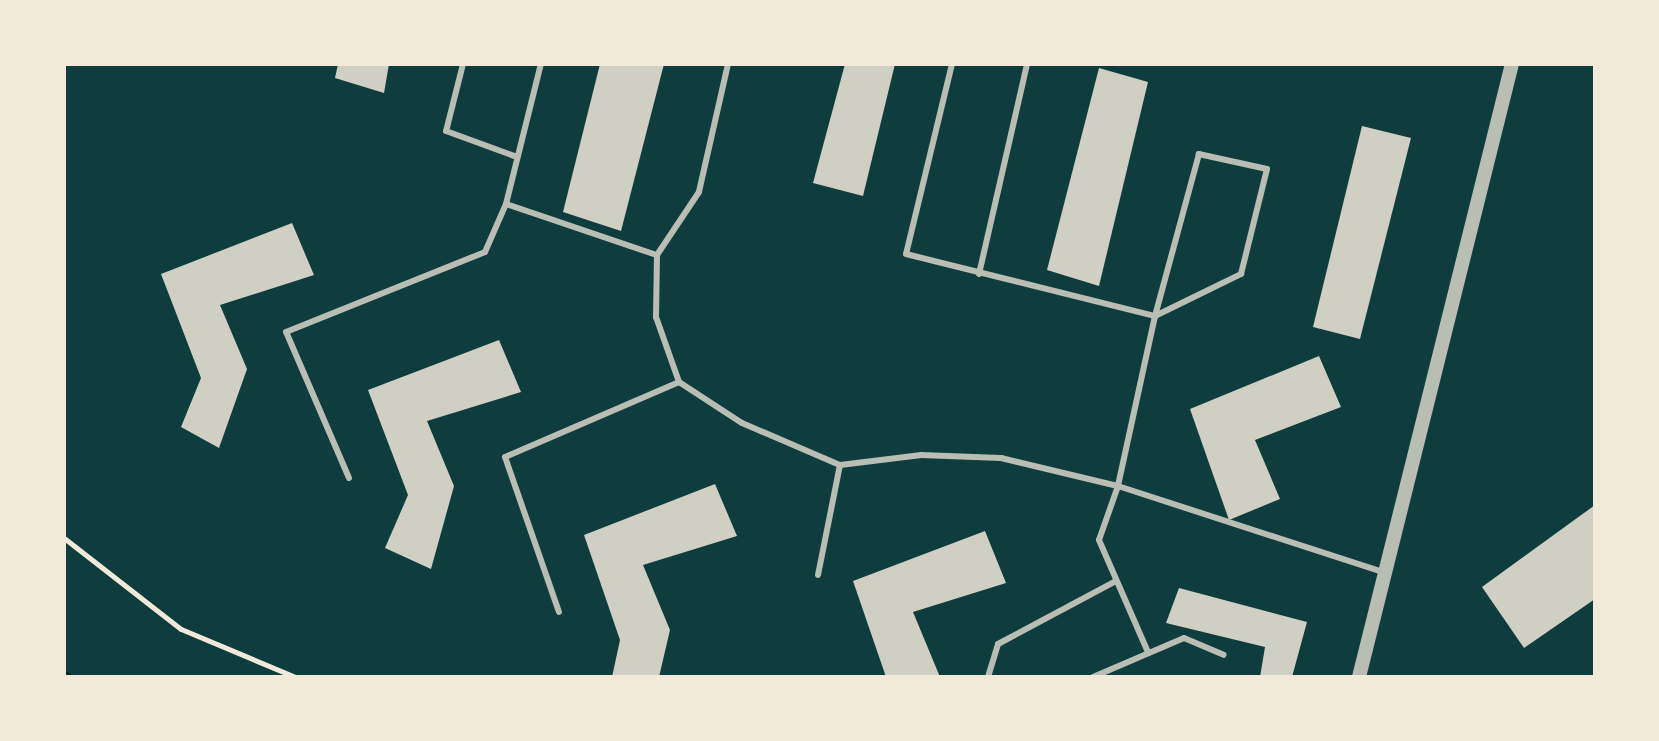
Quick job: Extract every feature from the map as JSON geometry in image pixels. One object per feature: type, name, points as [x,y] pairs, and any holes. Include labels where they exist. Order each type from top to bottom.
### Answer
[{"type":"street","points":[[1359,677],[1512,64]]},
{"type":"lane","points":[[463,64],[446,131],[517,157]]},
{"type":"lane","points":[[349,478],[286,332],[485,252],[506,204],[541,64]]},
{"type":"lane","points":[[728,64],[699,192],[657,255],[656,317],[679,382],[742,423],[840,465],[921,455],[1001,458],[1118,486],[1387,573]]},
{"type":"lane","points":[[952,64],[906,254],[1155,316],[1241,274],[1267,169],[1199,154],[1155,316],[1118,486],[1099,540],[1147,650]]},
{"type":"lane","points":[[979,274],[1027,64]]},
{"type":"lane","points":[[506,204],[657,255]]},
{"type":"lane","points":[[559,612],[505,457],[679,382]]},
{"type":"lane","points":[[818,575],[840,465]]},
{"type":"lane","points":[[988,677],[998,644],[1116,581]]},
{"type":"lane","points":[[1093,677],[1147,650],[1184,638],[1224,655]]},
{"type":"path","points":[[64,538],[181,629],[295,677]]},
{"type":"building","points":[[338,64],[389,64],[384,93],[335,78]]},
{"type":"building","points":[[600,64],[664,64],[621,231],[563,212]]},
{"type":"building","points":[[845,64],[895,64],[863,196],[813,183]]},
{"type":"building","points":[[1099,68],[1148,82],[1099,286],[1047,270]]},
{"type":"building","points":[[1362,126],[1411,138],[1360,339],[1313,327]]},
{"type":"building","points":[[292,223],[314,275],[220,305],[247,369],[219,448],[181,427],[201,378],[161,274]]},
{"type":"building","points":[[499,340],[521,392],[427,421],[454,486],[431,569],[385,548],[408,495],[368,390]]},
{"type":"building","points":[[1319,356],[1341,407],[1255,440],[1280,499],[1229,520],[1190,409]]},
{"type":"building","points":[[715,484],[737,536],[643,565],[670,630],[659,677],[612,677],[620,640],[584,535]]},
{"type":"building","points":[[1595,505],[1595,599],[1524,648],[1482,587]]},
{"type":"building","points":[[985,531],[1006,583],[913,612],[940,677],[886,677],[853,581]]},
{"type":"building","points":[[1179,588],[1307,622],[1292,677],[1260,677],[1265,647],[1166,623]]}]
